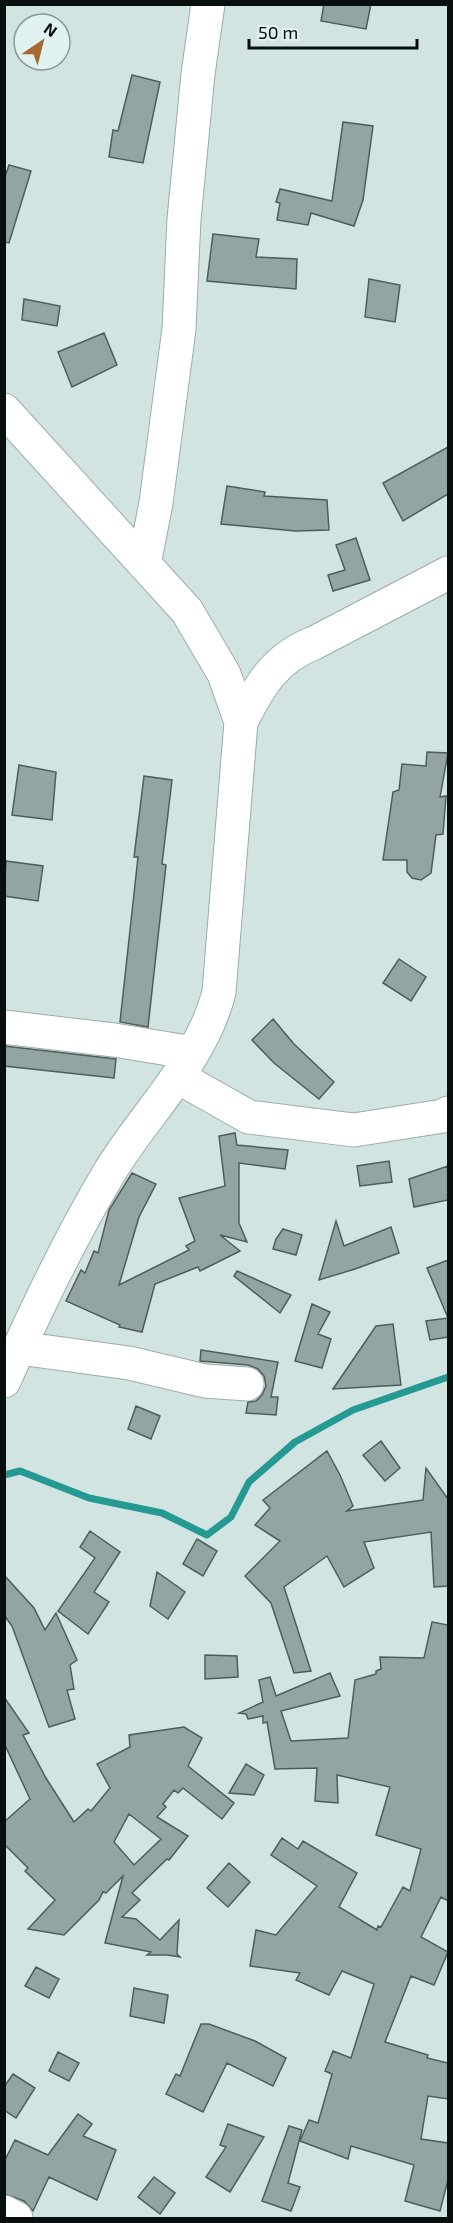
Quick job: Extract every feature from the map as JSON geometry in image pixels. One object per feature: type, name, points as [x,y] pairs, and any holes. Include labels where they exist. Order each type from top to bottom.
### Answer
[{"type":"street","points":[[144,564],[156,503],[179,329],[184,219],[198,74],[208,4]]},
{"type":"street","points":[[4,410],[187,611],[224,674],[241,722]]},
{"type":"street","points":[[4,1381],[70,1245],[109,1173],[185,1065],[214,1010],[219,992],[241,722],[255,694],[277,666],[294,650],[448,573]]},
{"type":"street","points":[[4,1027],[114,1040],[185,1065],[249,1117],[354,1130],[443,1116],[448,1113]]},
{"type":"street","points":[[19,1347],[129,1363],[205,1381],[247,1384]]},
{"type":"street","points":[[4,2212],[16,2218]]},
{"type":"building","points":[[324,4],[371,4],[366,29],[321,21]]},
{"type":"building","points":[[132,75],[160,82],[143,163],[109,157],[113,130],[118,131]]},
{"type":"building","points":[[343,122],[373,126],[363,200],[354,226],[311,213],[308,225],[277,220],[280,203],[276,202],[280,189],[332,201]]},
{"type":"building","points":[[9,165],[31,171],[9,243],[4,242],[4,180]]},
{"type":"building","points":[[213,234],[259,239],[256,257],[297,259],[296,289],[207,281]]},
{"type":"building","points":[[369,279],[400,285],[395,322],[365,317]]},
{"type":"building","points":[[24,299],[60,306],[57,326],[22,320]]},
{"type":"building","points":[[104,333],[117,365],[72,387],[58,352]]},
{"type":"building","points":[[448,447],[448,494],[403,521],[383,483]]},
{"type":"building","points":[[227,486],[265,492],[264,496],[327,500],[329,530],[295,531],[221,524]]},
{"type":"building","points":[[356,538],[370,580],[333,591],[328,575],[345,570],[336,545]]},
{"type":"building","points":[[427,752],[448,753],[440,797],[446,796],[443,834],[436,835],[431,873],[421,880],[412,878],[407,872],[407,860],[383,860],[393,792],[399,790],[402,764],[426,766]]},
{"type":"building","points":[[19,765],[56,772],[52,820],[12,815]]},
{"type":"building","points":[[144,776],[172,780],[162,864],[166,865],[148,1027],[120,1022],[138,857],[134,857]]},
{"type":"building","points":[[6,861],[43,866],[38,901],[4,896]]},
{"type":"building","points":[[399,959],[426,977],[411,1001],[383,983]]},
{"type":"building","points":[[273,1019],[294,1044],[334,1082],[319,1099],[274,1063],[252,1040]]},
{"type":"building","points":[[4,1046],[116,1059],[114,1078],[4,1066]]},
{"type":"building","points":[[235,1133],[237,1145],[288,1150],[285,1169],[239,1163],[239,1223],[247,1242],[220,1235],[240,1251],[200,1271],[198,1267],[155,1284],[142,1332],[119,1327],[120,1325],[66,1301],[81,1270],[85,1273],[94,1251],[98,1253],[109,1210],[132,1173],[156,1184],[139,1217],[119,1285],[189,1250],[186,1246],[195,1241],[179,1198],[225,1186],[219,1136]]},
{"type":"building","points":[[389,1161],[392,1182],[360,1186],[357,1166]]},
{"type":"building","points":[[448,1166],[448,1200],[414,1207],[409,1179]]},
{"type":"building","points":[[336,1221],[344,1246],[391,1227],[399,1253],[319,1280]]},
{"type":"building","points":[[283,1229],[302,1235],[296,1255],[273,1249]]},
{"type":"building","points":[[448,1260],[448,1318],[427,1268]]},
{"type":"building","points":[[237,1271],[291,1295],[280,1313],[234,1276]]},
{"type":"building","points":[[312,1304],[330,1312],[318,1334],[331,1339],[322,1368],[295,1361]]},
{"type":"building","points":[[448,1318],[448,1337],[430,1340],[426,1321]]},
{"type":"building","points":[[393,1324],[401,1385],[333,1389],[376,1326]]},
{"type":"building","points":[[201,1350],[278,1362],[271,1397],[278,1397],[276,1415],[246,1413],[248,1402],[256,1401],[266,1386],[264,1376],[258,1369],[248,1365],[200,1361]]},
{"type":"building","points":[[136,1406],[160,1416],[151,1439],[128,1429]]},
{"type":"building","points":[[381,1441],[400,1468],[385,1481],[363,1455]]},
{"type":"building","points":[[327,1451],[353,1506],[347,1511],[423,1500],[426,1468],[448,1499],[448,1586],[434,1587],[431,1532],[364,1542],[374,1568],[344,1587],[327,1556],[284,1587],[311,1671],[294,1673],[271,1603],[245,1576],[280,1541],[255,1525],[270,1508],[263,1500]]},
{"type":"building","points":[[90,1531],[120,1552],[94,1592],[109,1602],[88,1634],[58,1611],[95,1558],[80,1547]]},
{"type":"building","points":[[197,1539],[217,1551],[203,1576],[183,1564]]},
{"type":"building","points":[[157,1572],[185,1592],[168,1619],[150,1606]]},
{"type":"building","points":[[4,1575],[34,1608],[45,1630],[56,1613],[77,1660],[70,1665],[74,1689],[67,1690],[75,1719],[49,1727],[12,1626],[4,1615]]},
{"type":"building","points":[[432,1622],[448,1625],[448,1901],[441,1897],[421,1937],[448,1952],[434,1985],[411,1976],[385,2042],[428,2055],[427,2058],[448,2063],[448,2099],[428,2096],[421,2139],[448,2143],[448,2180],[440,2211],[405,2201],[414,2165],[351,2146],[348,2159],[300,2141],[309,2120],[318,2123],[332,2074],[325,2071],[333,2051],[351,2058],[374,1984],[342,1971],[329,1995],[296,1980],[300,1973],[250,1966],[256,1930],[276,1935],[317,1886],[271,1855],[282,1838],[298,1849],[303,1841],[357,1873],[339,1907],[377,1930],[378,1926],[381,1927],[403,1887],[410,1891],[421,1849],[376,1835],[390,1787],[337,1775],[338,1803],[315,1801],[317,1768],[275,1769],[267,1722],[263,1723],[263,1716],[248,1719],[246,1714],[239,1713],[263,1702],[259,1680],[270,1677],[276,1696],[330,1673],[340,1696],[281,1711],[291,1741],[348,1738],[355,1680],[376,1674],[376,1671],[381,1669],[380,1657],[424,1658]]},
{"type":"building","points":[[205,1655],[237,1656],[238,1677],[205,1679]]},
{"type":"building","points":[[4,1697],[29,1733],[23,1735],[46,1778],[74,1822],[88,1809],[91,1811],[110,1788],[97,1764],[130,1747],[129,1735],[184,1727],[202,1738],[188,1766],[234,1803],[222,1819],[183,1788],[178,1793],[174,1790],[163,1804],[166,1807],[157,1817],[188,1836],[169,1860],[167,1859],[132,1893],[140,1900],[122,1917],[136,1919],[160,1940],[179,1920],[177,1954],[180,1957],[147,1955],[151,1952],[105,1943],[123,1876],[106,1893],[103,1892],[99,1900],[64,1935],[28,1929],[55,1900],[25,1871],[28,1868],[4,1844],[4,1822],[30,1799],[4,1743]],"holes":[[[129,1814],[161,1839],[134,1865],[114,1842]]]},
{"type":"building","points":[[246,1764],[264,1775],[254,1795],[229,1793]]},
{"type":"building","points":[[229,1863],[250,1882],[228,1907],[207,1888]]},
{"type":"building","points":[[36,1967],[59,1979],[49,1998],[25,1986]]},
{"type":"building","points":[[134,1988],[168,1995],[164,2023],[130,2016]]},
{"type":"building","points":[[201,2024],[209,2024],[255,2041],[286,2058],[273,2086],[227,2063],[203,2112],[166,2094],[176,2074],[180,2076]]},
{"type":"building","points":[[58,2052],[79,2063],[69,2081],[49,2071]]},
{"type":"building","points":[[13,2074],[35,2088],[16,2118],[4,2110],[4,2087]]},
{"type":"building","points":[[78,2114],[92,2124],[83,2136],[116,2150],[97,2200],[49,2177],[33,2211],[24,2201],[4,2194],[4,2162],[15,2140],[48,2155]]},
{"type":"building","points":[[228,2124],[264,2137],[230,2192],[206,2177],[226,2147],[220,2145]]},
{"type":"building","points":[[289,2126],[302,2130],[288,2183],[300,2187],[291,2211],[262,2201]]},
{"type":"building","points":[[154,2177],[175,2193],[160,2214],[138,2197]]},
{"type":"waterway","points":[[4,1475],[20,1471],[89,1498],[162,1513],[207,1535],[231,1517],[249,1482],[295,1442],[353,1410],[448,1377]]}]
